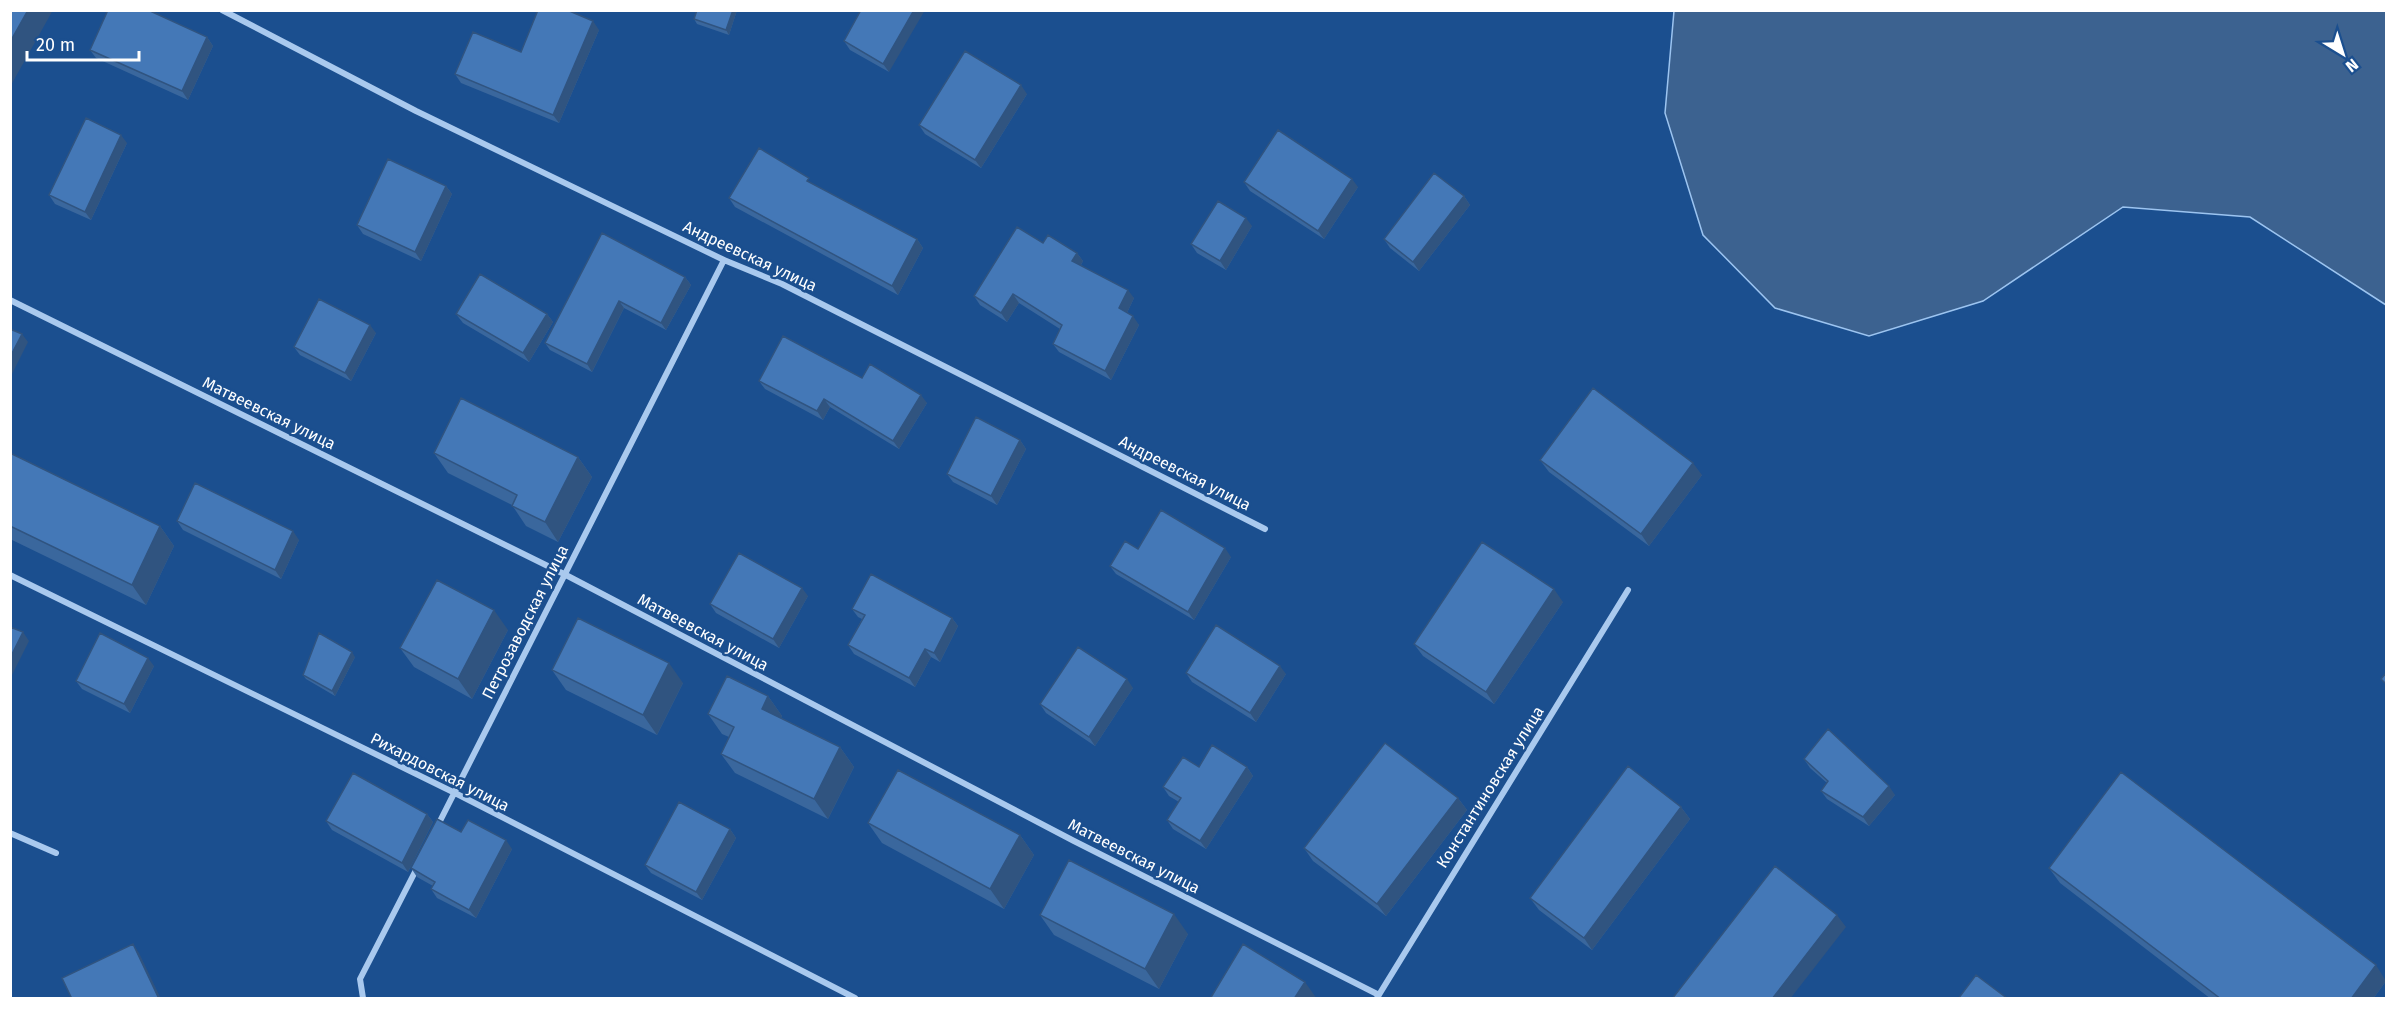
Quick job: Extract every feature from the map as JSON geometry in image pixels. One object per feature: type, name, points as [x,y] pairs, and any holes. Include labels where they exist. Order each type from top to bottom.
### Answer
[{"type":"street","name":"Андреевская улица","points":[[222,10],[416,111],[724,260],[782,284],[1265,529]]},
{"type":"street","name":"Петрозаводская улица","points":[[434,834],[564,574],[680,352],[724,260]]},
{"type":"street","name":"Матвеевская улица","points":[[10,300],[564,574],[1378,997]]},
{"type":"street","name":"Рихардовская улица","points":[[10,575],[455,793],[855,999]]},
{"type":"street","name":"Константиновская улица","points":[[1378,997],[1628,591]]},
{"type":"street","points":[[10,832],[56,853]]},
{"type":"street","points":[[363,999],[360,979],[423,855]]},
{"type":"water","points":[[1674,11],[2386,11],[2386,305],[2250,217],[2123,207],[1983,301],[1869,336],[1775,308],[1703,235],[1665,113]]},
{"type":"building","points":[[10,10],[28,10],[10,42]]},
{"type":"building","points":[[108,10],[148,10],[207,37],[182,91],[90,50]]},
{"type":"building","points":[[538,10],[567,10],[593,21],[553,115],[455,74],[473,32],[521,52]]},
{"type":"building","points":[[697,10],[733,10],[726,30],[694,19]]},
{"type":"building","points":[[861,10],[914,10],[883,64],[844,41]]},
{"type":"building","points":[[965,51],[1021,85],[975,160],[919,125]]},
{"type":"building","points":[[86,118],[121,135],[85,212],[49,195]]},
{"type":"building","points":[[1278,130],[1352,179],[1318,231],[1244,182]]},
{"type":"building","points":[[759,148],[809,178],[807,181],[917,239],[892,286],[729,198]]},
{"type":"building","points":[[388,159],[446,186],[415,252],[357,225]]},
{"type":"building","points":[[1434,173],[1464,196],[1413,262],[1384,239]]},
{"type":"building","points":[[1218,201],[1246,218],[1220,261],[1191,244]]},
{"type":"building","points":[[1017,227],[1043,243],[1048,235],[1077,253],[1072,261],[1128,290],[1119,308],[1133,316],[1105,371],[1053,344],[1062,325],[1013,294],[1001,313],[974,296]]},
{"type":"building","points":[[602,233],[685,277],[661,323],[619,301],[587,364],[545,343]]},
{"type":"building","points":[[480,274],[547,314],[523,353],[456,314]]},
{"type":"building","points":[[319,299],[370,325],[345,373],[294,347]]},
{"type":"building","points":[[10,329],[22,334],[10,357]]},
{"type":"building","points":[[783,336],[862,378],[870,364],[921,395],[893,441],[824,399],[817,411],[759,381]]},
{"type":"building","points":[[1593,388],[1693,463],[1641,534],[1540,460]]},
{"type":"building","points":[[461,398],[578,457],[545,522],[512,506],[517,495],[434,453]]},
{"type":"building","points":[[976,417],[1020,440],[991,496],[947,474]]},
{"type":"building","points":[[10,453],[160,526],[132,585],[10,526]]},
{"type":"building","points":[[195,483],[293,531],[275,570],[177,521]]},
{"type":"building","points":[[1161,510],[1225,548],[1188,612],[1110,566],[1125,541],[1138,549]]},
{"type":"building","points":[[1482,542],[1554,589],[1486,692],[1414,644]]},
{"type":"building","points":[[739,553],[802,588],[773,639],[710,604]]},
{"type":"building","points":[[871,574],[952,618],[934,653],[925,649],[909,678],[848,645],[865,615],[852,609]]},
{"type":"building","points":[[437,580],[494,610],[458,679],[400,648]]},
{"type":"building","points":[[578,618],[669,663],[643,715],[552,670]]},
{"type":"building","points":[[1216,625],[1280,666],[1250,713],[1186,673]]},
{"type":"building","points":[[10,627],[23,632],[10,658]]},
{"type":"building","points":[[100,633],[148,658],[124,704],[76,681]]},
{"type":"building","points":[[319,633],[352,652],[332,691],[303,675]]},
{"type":"building","points":[[1078,647],[1127,679],[1089,737],[1040,704]]},
{"type":"building","points":[[2386,673],[2386,684],[2381,679]]},
{"type":"building","points":[[727,676],[768,696],[762,709],[840,747],[814,799],[721,754],[734,727],[708,714]]},
{"type":"building","points":[[1828,729],[1889,786],[1863,817],[1821,791],[1828,781],[1804,759]]},
{"type":"building","points":[[1385,743],[1458,798],[1377,904],[1304,848]]},
{"type":"building","points":[[1212,745],[1247,767],[1200,841],[1167,820],[1181,798],[1163,787],[1183,757],[1199,767]]},
{"type":"building","points":[[1628,766],[1681,807],[1584,938],[1530,898]]},
{"type":"building","points":[[898,770],[1020,835],[990,889],[868,823]]},
{"type":"building","points":[[2121,772],[2376,965],[2351,999],[2221,999],[2049,868]]},
{"type":"building","points":[[353,773],[427,814],[402,863],[326,821]]},
{"type":"building","points":[[679,802],[730,829],[696,892],[645,865]]},
{"type":"building","points":[[437,819],[461,832],[468,820],[506,840],[469,910],[431,889],[435,882],[411,868]]},
{"type":"building","points":[[1069,860],[1174,914],[1145,969],[1040,915]]},
{"type":"building","points":[[1775,866],[1837,915],[1772,999],[1672,999]]},
{"type":"building","points":[[133,944],[159,999],[72,999],[62,978]]},
{"type":"building","points":[[1243,944],[1305,982],[1294,999],[1210,999]]},
{"type":"building","points":[[1976,975],[2008,999],[1958,999]]}]
